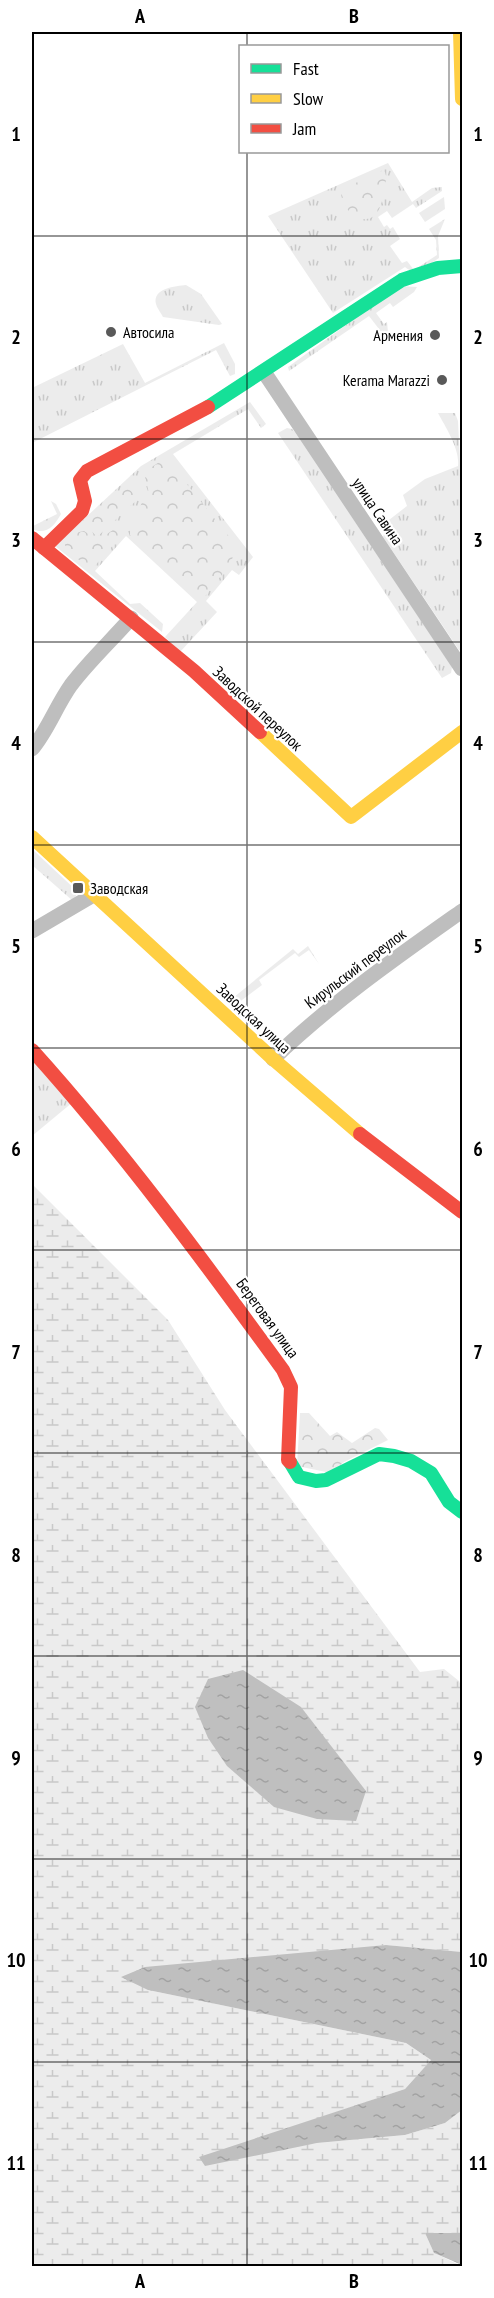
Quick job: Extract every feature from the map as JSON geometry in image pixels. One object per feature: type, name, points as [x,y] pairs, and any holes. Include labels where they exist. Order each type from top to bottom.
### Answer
[{"type":"street","points":[[460,32],[462,99]]},
{"type":"street","points":[[44,548],[82,511],[85,501],[80,480],[87,471],[211,405],[402,280],[438,268],[462,266]]},
{"type":"street","name":"улица Савина","points":[[264,372],[462,669]]},
{"type":"street","name":"Заводской переулок","points":[[32,538],[194,671],[351,817],[462,732]]},
{"type":"street","points":[[32,749],[41,738],[54,711],[72,684],[131,618]]},
{"type":"street","name":"Заводская улица","points":[[32,837],[273,1059],[364,1138],[462,1212]]},
{"type":"street","points":[[32,931],[95,894]]},
{"type":"street","name":"Кирульский переулок","points":[[273,1059],[302,1031],[367,978],[462,910]]},
{"type":"street","name":"Береговая улица","points":[[32,1050],[77,1100],[173,1219],[283,1370],[291,1387],[289,1462],[297,1475],[306,1480],[326,1480],[379,1454],[394,1456],[411,1461],[431,1473],[449,1502],[462,1512]]},
{"type":"green space","points":[[388,163],[412,202],[432,188],[442,187],[442,191],[416,208],[413,204],[392,218],[387,211],[378,217],[384,227],[387,225],[390,229],[393,227],[400,239],[390,246],[402,263],[407,261],[414,270],[437,255],[436,240],[429,229],[445,219],[438,236],[439,258],[418,270],[413,271],[405,267],[333,313],[268,216]]},
{"type":"green space","points":[[381,171],[385,172],[386,180],[383,198],[377,213],[368,219],[357,218],[348,210],[341,194],[345,188]]},
{"type":"green space","points":[[444,197],[445,209],[425,222],[419,213]]},
{"type":"green space","points":[[186,285],[201,294],[222,324],[163,317],[156,304],[158,294],[166,289]]},
{"type":"green space","points":[[400,286],[417,287],[414,292],[393,307],[390,303],[376,313],[384,324],[387,322],[389,342],[369,316],[289,371],[288,367]]},
{"type":"green space","points":[[224,343],[235,364],[235,374],[230,376],[216,350],[32,443],[32,388],[123,344],[145,383]]},
{"type":"green space","points":[[250,402],[266,424],[261,428],[248,409],[173,454],[253,557],[239,575],[232,570],[206,601],[217,612],[180,652],[165,637],[197,602],[126,536],[95,571],[130,604],[140,603],[163,624],[162,632],[55,546],[141,466]]},
{"type":"green space","points":[[438,413],[455,413],[458,421],[462,504],[462,650],[459,650],[383,537],[389,520],[407,506],[403,495],[425,479],[458,466],[455,446]]},
{"type":"green space","points":[[287,428],[295,432],[452,667],[451,673],[442,678],[278,433]]},
{"type":"green space","points":[[161,461],[169,462],[231,539],[235,549],[231,563],[203,599],[200,599],[130,535],[143,500],[149,493],[145,477],[150,468]]},
{"type":"green space","points":[[126,485],[138,499],[97,537],[84,523]]},
{"type":"green space","points":[[51,501],[56,504],[61,514],[58,519],[49,529],[37,531],[32,529],[32,525],[57,514]]},
{"type":"green space","points":[[116,528],[123,530],[124,533],[92,569],[65,550],[65,544],[75,533],[84,531],[98,540]]},
{"type":"green space","points":[[32,849],[78,892],[73,901],[32,865]]},
{"type":"green space","points":[[308,946],[319,964],[309,950],[299,957],[295,953],[259,980],[262,985],[238,1003],[233,998],[293,949],[298,954]]},
{"type":"green space","points":[[32,1058],[73,1102],[32,1136]]},
{"type":"green space","points":[[32,1184],[168,1320],[225,1410],[420,1672],[444,1669],[459,1681],[462,1688],[462,1952],[386,1945],[148,1990],[406,2043],[431,2060],[405,2089],[200,2158],[317,2143],[405,2135],[445,2123],[462,2110],[462,2233],[425,2233],[434,2253],[462,2266],[32,2266]]},
{"type":"green space","points":[[300,1413],[309,1413],[330,1436],[337,1432],[352,1443],[375,1428],[379,1429],[388,1440],[344,1462],[331,1473],[297,1466]]},
{"type":"water","points":[[243,1670],[301,1707],[366,1791],[356,1821],[317,1819],[274,1807],[227,1766],[208,1738],[195,1707],[208,1679]]},
{"type":"water","points":[[386,1945],[462,1952],[462,2110],[445,2123],[405,2135],[317,2143],[205,2166],[199,2157],[405,2089],[431,2060],[406,2043],[148,1990],[121,1977],[145,1967]]},
{"type":"water","points":[[425,2233],[462,2233],[462,2265],[434,2253]]},
{"type":"traffic: fast","points":[[208,407],[402,280],[438,268],[462,266]]},
{"type":"traffic: fast","points":[[290,1462],[299,1477],[316,1481],[326,1480],[379,1454],[394,1456],[411,1461],[431,1473],[449,1502],[462,1512]]},
{"type":"traffic: slow","points":[[460,32],[462,99]]},
{"type":"traffic: slow","points":[[260,732],[351,817],[462,732]]},
{"type":"traffic: slow","points":[[32,837],[273,1059],[360,1134]]},
{"type":"traffic: jam","points":[[44,548],[82,511],[85,501],[80,480],[87,471],[208,407]]},
{"type":"traffic: jam","points":[[32,538],[194,671],[260,732]]},
{"type":"traffic: jam","points":[[32,1050],[130,1167],[283,1370],[291,1387],[288,1460],[290,1462]]},
{"type":"traffic: jam","points":[[360,1134],[462,1212]]},
{"type":"place","name":"Автосила","points":[[111,332]]},
{"type":"place","name":"Армения","points":[[435,335]]},
{"type":"place","name":"Kerama Marazzi","points":[[442,380]]},
{"type":"place","name":"Заводская","points":[[78,888]]}]
